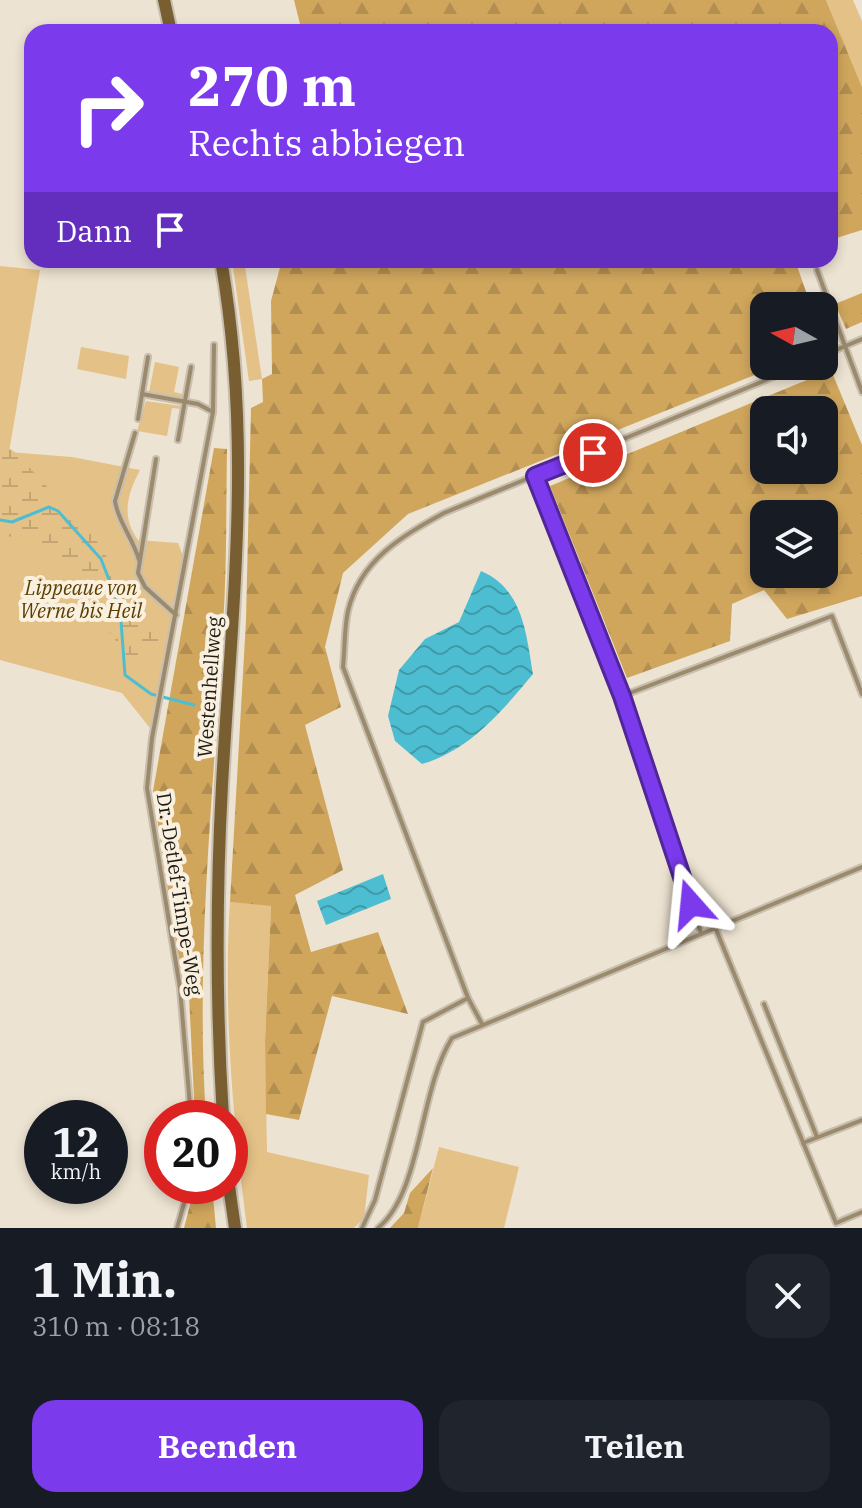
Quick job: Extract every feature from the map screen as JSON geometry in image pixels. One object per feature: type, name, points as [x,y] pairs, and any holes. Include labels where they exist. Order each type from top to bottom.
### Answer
[{"type":"main road","points":[[164,0],[169,24]]},
{"type":"main road","name":"Westenhellweg","points":[[222,268],[239,404],[240,483],[218,917],[216,998],[222,1100]]},
{"type":"main road","points":[[232,1204],[235,1228]]},
{"type":"lane","points":[[817,270],[862,392]]},
{"type":"lane","points":[[838,349],[862,339]]},
{"type":"lane","name":"Dr.-Detlef-Timpe-Weg","points":[[189,1100],[180,988],[147,788],[152,738],[213,412],[214,345]]},
{"type":"lane","points":[[138,419],[148,357]]},
{"type":"lane","points":[[178,440],[191,367]]},
{"type":"lane","points":[[482,1024],[468,998],[343,667],[348,612],[359,582],[372,562],[399,537],[444,513],[766,380]]},
{"type":"lane","points":[[142,394],[185,402],[213,412]]},
{"type":"lane","points":[[135,433],[115,501],[117,512],[134,539],[139,562]]},
{"type":"lane","points":[[156,459],[138,573],[145,587],[176,615]]},
{"type":"lane","points":[[535,476],[622,696],[701,933]]},
{"type":"lane","points":[[622,696],[832,616],[862,694]]},
{"type":"lane","points":[[378,1228],[408,1183],[439,1059],[452,1038],[862,867]]},
{"type":"lane","points":[[715,927],[836,1223],[862,1212]]},
{"type":"lane","points":[[362,1228],[375,1200],[423,1022],[468,998]]},
{"type":"lane","points":[[764,1004],[817,1137]]},
{"type":"lane","points":[[803,1143],[862,1120]]},
{"type":"lane","points":[[177,1228],[184,1204]]},
{"type":"green space","points":[[294,0],[826,0],[836,24],[300,24]]},
{"type":"green space","points":[[826,0],[853,0],[862,21],[862,87],[838,24]]},
{"type":"green space","points":[[838,29],[862,87],[862,230],[838,238]]},
{"type":"green space","name":"Lippeaue von Werne bis Heil","points":[[0,266],[40,270],[9,452],[72,457],[140,470],[128,505],[133,531],[138,540],[178,543],[183,556],[150,728],[122,693],[0,660]]},
{"type":"green space","points":[[233,268],[245,268],[262,379],[249,381]]},
{"type":"green space","points":[[280,268],[798,268],[806,292],[750,292],[750,377],[408,514],[343,573],[325,647],[341,707],[305,725],[343,870],[295,895],[311,952],[378,932],[408,1014],[332,996],[299,1120],[266,1114],[265,1041],[271,906],[230,902],[246,620],[251,408],[263,402],[262,379],[272,374],[271,301]]},
{"type":"green space","points":[[862,293],[862,322],[846,329],[838,303]]},
{"type":"green space","points":[[81,347],[129,356],[126,379],[77,369]]},
{"type":"green space","points":[[155,362],[179,367],[174,392],[182,394],[182,398],[149,392]]},
{"type":"green space","points":[[807,380],[835,380],[862,445],[862,596],[787,619],[764,590],[732,604],[730,641],[627,678],[550,486],[750,403],[750,484],[838,484],[838,396],[768,396]]},
{"type":"green space","points":[[146,401],[181,406],[181,409],[172,408],[167,436],[137,431]]},
{"type":"green space","points":[[0,442],[16,453],[96,540],[164,646],[132,662],[79,586],[33,538],[0,536]]},
{"type":"green space","points":[[214,448],[227,449],[225,582],[204,933],[205,1100],[194,1100],[189,995],[177,949],[153,791]]},
{"type":"green space","points":[[230,902],[271,905],[265,1041],[267,1152],[369,1175],[364,1218],[354,1228],[247,1228],[244,1204],[248,1204],[248,1100],[234,1100],[228,943]]},
{"type":"green space","points":[[439,1147],[519,1167],[504,1228],[418,1228]]},
{"type":"green space","points":[[433,1168],[418,1228],[390,1228],[404,1213],[410,1193]]},
{"type":"green space","points":[[190,1204],[214,1204],[216,1228],[184,1228]]},
{"type":"water","points":[[481,571],[506,589],[514,601],[525,628],[533,674],[484,728],[455,749],[422,764],[395,741],[388,716],[399,670],[425,639],[459,622]]},
{"type":"water","points":[[383,874],[391,899],[326,925],[317,901]]},
{"type":"waterway","points":[[0,520],[12,522],[49,507],[58,511],[101,559],[120,608],[125,675],[151,694],[194,705]]},
{"type":"route","points":[[593,453],[535,476],[622,696],[691,904]]}]
